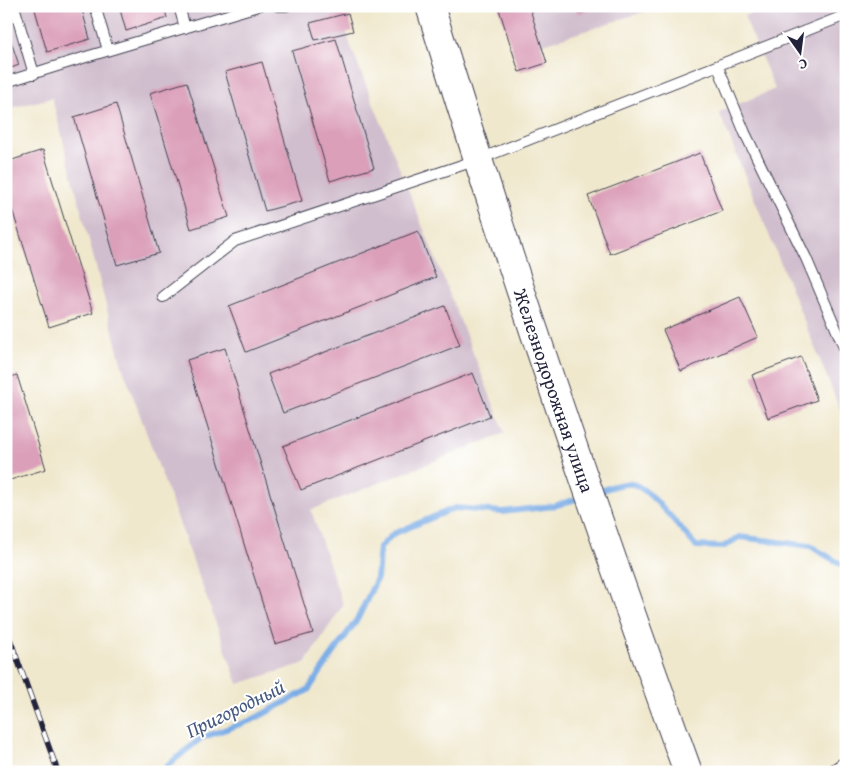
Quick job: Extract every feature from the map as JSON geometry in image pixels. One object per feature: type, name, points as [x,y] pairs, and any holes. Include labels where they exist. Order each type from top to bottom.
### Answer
[{"type":"main road","name":"Железнодорожная улица","points":[[430,6],[477,160],[633,622],[688,772]]},
{"type":"lane","points":[[14,6],[34,74]]},
{"type":"lane","points":[[95,6],[108,50]]},
{"type":"lane","points":[[179,6],[186,28]]},
{"type":"lane","points":[[6,82],[258,6]]},
{"type":"lane","points":[[278,6],[286,6]]},
{"type":"lane","points":[[163,297],[235,241],[477,160],[846,15]]},
{"type":"lane","points":[[718,66],[745,133],[806,258],[846,352]]},
{"type":"lane","points":[[830,772],[846,761]]},
{"type":"shaded area","points":[[6,6],[339,6],[351,47],[505,433],[311,510],[343,605],[305,663],[238,684],[121,363],[52,98],[6,109]]},
{"type":"shaded area","points":[[514,6],[662,6],[528,49]]},
{"type":"shaded area","points":[[768,6],[846,6],[846,424],[719,112],[775,89],[744,16]]},
{"type":"building","points":[[34,6],[81,6],[90,39],[47,52]]},
{"type":"building","points":[[119,6],[164,6],[167,18],[126,31]]},
{"type":"building","points":[[498,6],[529,6],[547,63],[519,72]]},
{"type":"building","points":[[576,6],[601,6],[601,7],[578,14]]},
{"type":"building","points":[[348,13],[353,31],[315,40],[310,23]]},
{"type":"building","points":[[6,27],[19,65],[6,70]]},
{"type":"building","points":[[336,39],[374,168],[330,181],[292,51]]},
{"type":"building","points":[[262,62],[302,201],[265,211],[225,72]]},
{"type":"building","points":[[187,82],[229,217],[191,229],[150,93]]},
{"type":"building","points":[[116,104],[159,253],[117,265],[74,117]]},
{"type":"building","points":[[43,150],[93,313],[49,327],[6,190],[6,162]]},
{"type":"building","points":[[700,153],[722,211],[610,254],[588,196]]},
{"type":"building","points":[[418,231],[436,277],[246,352],[229,306]]},
{"type":"building","points":[[740,297],[758,337],[681,371],[663,330]]},
{"type":"building","points":[[445,306],[460,345],[283,413],[268,374]]},
{"type":"building","points":[[225,348],[313,633],[275,644],[187,360]]},
{"type":"building","points":[[801,357],[817,400],[768,418],[752,375]]},
{"type":"building","points":[[473,373],[490,416],[301,490],[283,446]]},
{"type":"building","points":[[17,375],[46,469],[10,480],[6,466],[6,379]]},
{"type":"waterway","name":"Пригородный","points":[[595,493],[623,484],[632,484],[639,487],[656,501],[696,546],[723,547],[739,537],[810,546],[846,567]]},
{"type":"waterway","name":"Пригородный","points":[[165,772],[167,766],[201,738],[252,720],[308,690],[358,618],[377,578],[380,547],[393,534],[455,508],[502,512],[554,506],[583,497]]},
{"type":"railway","points":[[6,628],[58,772]]}]
